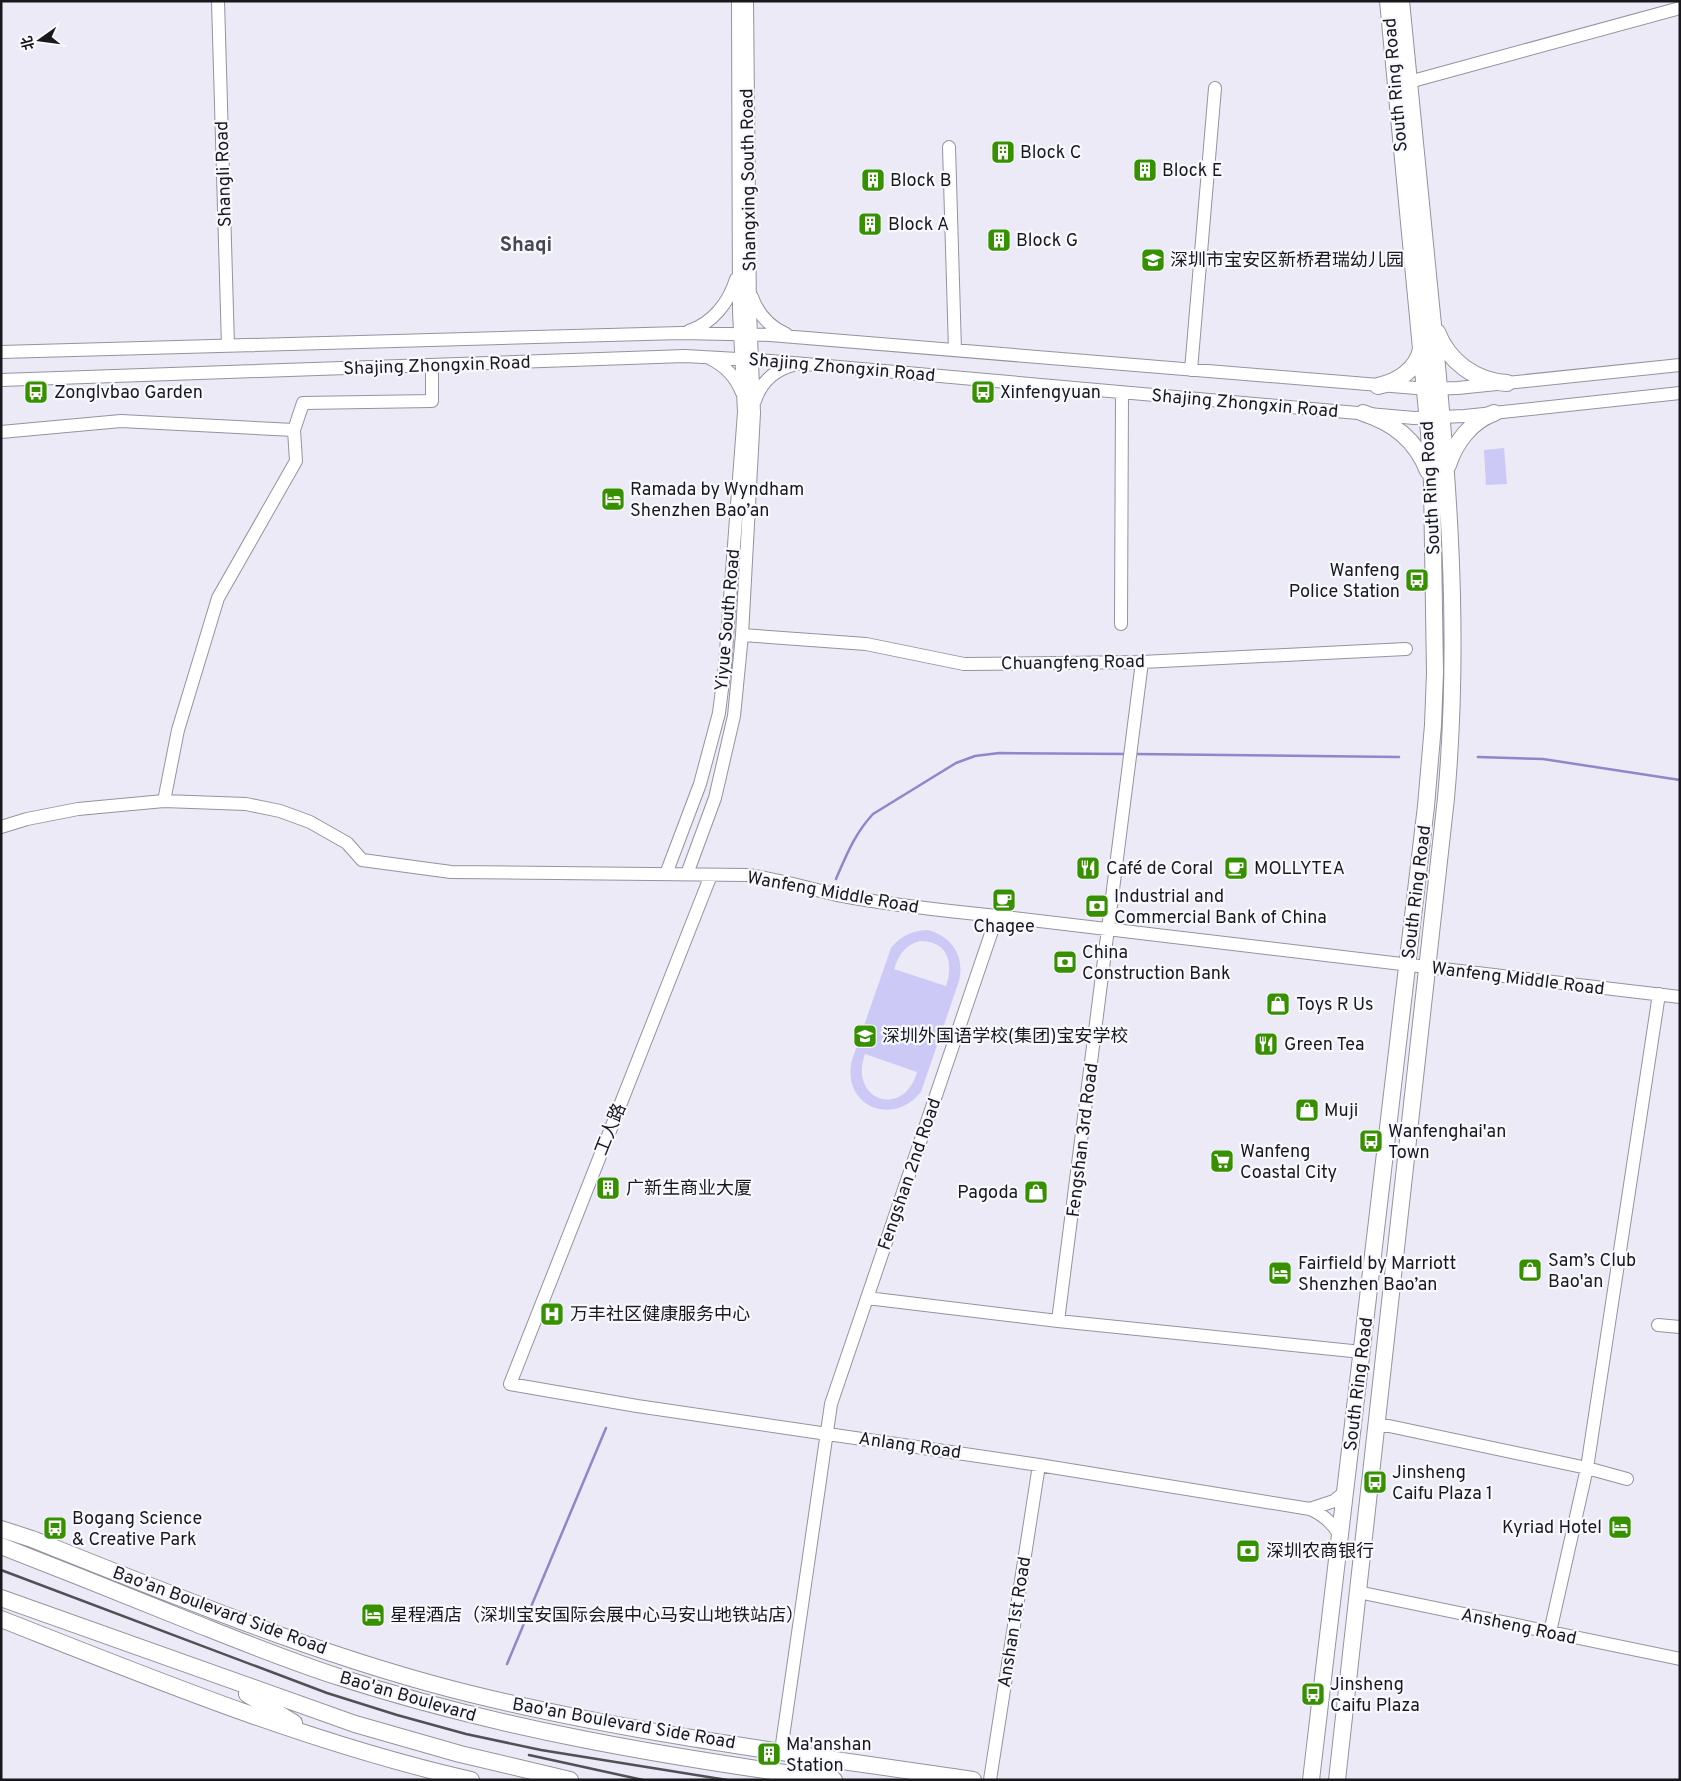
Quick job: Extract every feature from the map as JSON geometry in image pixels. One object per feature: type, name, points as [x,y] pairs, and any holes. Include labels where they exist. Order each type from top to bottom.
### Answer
[{"type":"main road","name":"South Ring Road","points":[[1388,1],[1421,349],[1432,389]]},
{"type":"main road","name":"South Ring Road","points":[[1337,1780],[1446,798],[1451,732],[1453,639],[1447,470],[1435,418],[1432,389],[1433,320],[1401,1]]},
{"type":"main road","points":[[1433,320],[1445,348],[1460,365],[1487,380],[1507,383]]},
{"type":"main road","points":[[1378,386],[1394,381],[1409,370],[1417,360],[1421,349]]},
{"type":"main road","points":[[1363,413],[1387,423],[1405,435],[1421,455],[1432,484]]},
{"type":"main road","points":[[1447,470],[1456,447],[1465,434],[1479,421],[1494,413]]},
{"type":"main road","name":"South Ring Road","points":[[1311,1780],[1426,806],[1433,725],[1435,645],[1432,484],[1435,418]]},
{"type":"main road","points":[[1433,526],[1437,519],[1442,517],[1447,519],[1450,527]]},
{"type":"main road","name":"Bao'an Boulevard Side Road","points":[[1,1529],[32,1539],[238,1619],[373,1666],[474,1695],[591,1720],[973,1780]]},
{"type":"main road","name":"Bao'an Boulevard","points":[[1,1546],[232,1638],[337,1677],[476,1716],[562,1736],[834,1780]]},
{"type":"main road","points":[[1,1598],[355,1724],[460,1754],[570,1780]]},
{"type":"main road","points":[[1,1619],[202,1698],[324,1740],[386,1760],[471,1780]]},
{"type":"main road","points":[[217,1676],[324,1740]]},
{"type":"main road","points":[[521,1705],[624,1747]]},
{"type":"street","name":"Shangli Road","points":[[218,1],[228,346]]},
{"type":"street","name":"Shangxing South Road","points":[[738,1],[739,265],[747,359]]},
{"type":"street","name":"Shangxing South Road","points":[[745,334],[749,289],[747,1]]},
{"type":"street","points":[[1409,82],[1680,8]]},
{"type":"street","points":[[1191,370],[1215,88]]},
{"type":"street","points":[[949,147],[955,350]]},
{"type":"street","points":[[680,333],[699,327],[718,311],[732,290],[739,265]]},
{"type":"street","points":[[749,289],[757,309],[765,319],[782,332],[793,337]]},
{"type":"street","name":"Shajing Zhongxin Road","points":[[1,352],[680,333],[745,334],[1432,389],[1680,365]]},
{"type":"street","name":"Shajing Zhongxin Road","points":[[1,380],[704,356],[1435,418],[1680,393]]},
{"type":"street","points":[[704,356],[715,361],[730,373],[749,402],[768,379],[782,369],[799,363]]},
{"type":"street","name":"Yiyue South Road","points":[[687,874],[715,798],[734,716],[742,635],[749,402],[747,359]]},
{"type":"street","points":[[164,802],[178,730],[218,598],[296,461],[294,430],[304,403],[432,401],[432,365]]},
{"type":"street","points":[[1121,624],[1122,392]]},
{"type":"street","name":"Yiyue South Road","points":[[666,874],[700,784],[719,713],[749,402]]},
{"type":"street","points":[[1,432],[122,421],[294,430]]},
{"type":"street","name":"Chuangfeng Road","points":[[742,635],[866,644],[964,664],[1142,662],[1406,648]]},
{"type":"street","name":"Fengshan 3rd Road","points":[[1058,1321],[1142,662]]},
{"type":"street","name":"Wanfeng Middle Road","points":[[1,827],[27,819],[78,809],[164,802],[246,804],[280,811],[310,822],[347,843],[362,860],[451,872],[687,874],[760,877],[812,890],[892,905],[1680,996]]},
{"type":"street","name":"工人路","points":[[510,1384],[711,875]]},
{"type":"street","name":"Fengshan 2nd Road","points":[[781,1751],[831,1404],[997,916]]},
{"type":"street","points":[[1550,1632],[1587,1468],[1659,994]]},
{"type":"street","points":[[867,1298],[1058,1321],[1362,1352]]},
{"type":"street","points":[[1658,1324],[1680,1327]]},
{"type":"street","name":"Anlang Road","points":[[510,1384],[638,1406],[1039,1465],[1310,1509],[1318,1512],[1332,1523],[1340,1536]]},
{"type":"street","points":[[1376,1426],[1389,1426],[1587,1468],[1627,1479]]},
{"type":"street","name":"Anshan 1st Road","points":[[990,1780],[1039,1465]]},
{"type":"street","name":"Anlang Road","points":[[1310,1509],[1334,1501],[1345,1492]]},
{"type":"street","name":"Ansheng Road","points":[[1358,1592],[1680,1659]]},
{"type":"shaded area","points":[[1504,448],[1507,484],[1486,485],[1484,450]]},
{"type":"shaded area","points":[[927,930],[936,933],[950,942],[955,948],[960,963],[959,981],[921,1092],[909,1103],[896,1109],[884,1110],[872,1106],[861,1099],[854,1089],[851,1076],[852,1060],[891,948],[907,935]],"holes":[[[920,941],[929,942],[943,949],[949,962],[946,986],[894,969],[903,951],[910,945]],[[865,1054],[917,1072],[910,1087],[901,1096],[890,1099],[880,1098],[871,1093],[864,1083],[862,1070]]]},
{"type":"waterway","points":[[836,879],[856,837],[873,814],[956,763],[975,756],[999,753],[1127,754]]},
{"type":"waterway","points":[[1135,754],[1399,757]]},
{"type":"waterway","points":[[1478,757],[1543,759],[1680,780]]},
{"type":"waterway","points":[[507,1664],[606,1428]]},
{"type":"railway","points":[[1,1570],[327,1693],[397,1715],[466,1734],[541,1750],[727,1780]]},
{"type":"railway","points":[[529,1755],[643,1780]]},
{"type":"place","name":"Block C","points":[[1003,152]]},
{"type":"place","name":"Block E","points":[[1145,170]]},
{"type":"place","name":"Block B","points":[[873,180]]},
{"type":"place","name":"Block A","points":[[870,224]]},
{"type":"place","name":"Block G","points":[[999,240]]},
{"type":"place","name":"深圳市宝安区新桥君瑞幼儿园","points":[[1153,260]]},
{"type":"place","name":"Zonglvbao Garden","points":[[36,392]]},
{"type":"place","name":"Xinfengyuan","points":[[983,392]]},
{"type":"place","name":"Ramada by Wyndham Shenzhen Bao’an","points":[[613,499]]},
{"type":"place","name":"Wanfeng Police Station","points":[[1417,580]]},
{"type":"place","name":"Café de Coral","points":[[1088,868]]},
{"type":"place","name":"MOLLYTEA","points":[[1236,868]]},
{"type":"place","name":"Chagee","points":[[1004,900]]},
{"type":"place","name":"Industrial and Commercial Bank of China","points":[[1097,906]]},
{"type":"place","name":"China Construction Bank","points":[[1065,962]]},
{"type":"place","name":"Toys R Us","points":[[1278,1004]]},
{"type":"place","name":"深圳外国语学校(集团)宝安学校","points":[[865,1036]]},
{"type":"place","name":"Green Tea","points":[[1266,1044]]},
{"type":"place","name":"Muji","points":[[1307,1110]]},
{"type":"place","name":"Wanfenghai'an Town","points":[[1371,1141]]},
{"type":"place","name":"Wanfeng Coastal City","points":[[1222,1161]]},
{"type":"place","name":"广新生商业大厦","points":[[608,1188]]},
{"type":"place","name":"Pagoda","points":[[1036,1192]]},
{"type":"place","name":"Sam’s Club Bao'an","points":[[1530,1270]]},
{"type":"place","name":"Fairfield by Marriott Shenzhen Bao’an","points":[[1280,1273]]},
{"type":"place","name":"万丰社区健康服务中心","points":[[552,1314]]},
{"type":"place","name":"Jinsheng Caifu Plaza 1","points":[[1375,1482]]},
{"type":"place","name":"Kyriad Hotel","points":[[1620,1527]]},
{"type":"place","name":"Bogang Science & Creative Park","points":[[55,1528]]},
{"type":"place","name":"深圳农商银行","points":[[1248,1551]]},
{"type":"place","name":"星程酒店（深圳宝安国际会展中心马安山地铁站店）","points":[[373,1615]]},
{"type":"place","name":"Jinsheng Caifu Plaza","points":[[1313,1694]]},
{"type":"place","name":"Ma'anshan Station","points":[[769,1754]]},
{"type":"district","name":"Shaqi","points":[[526,244]]}]
